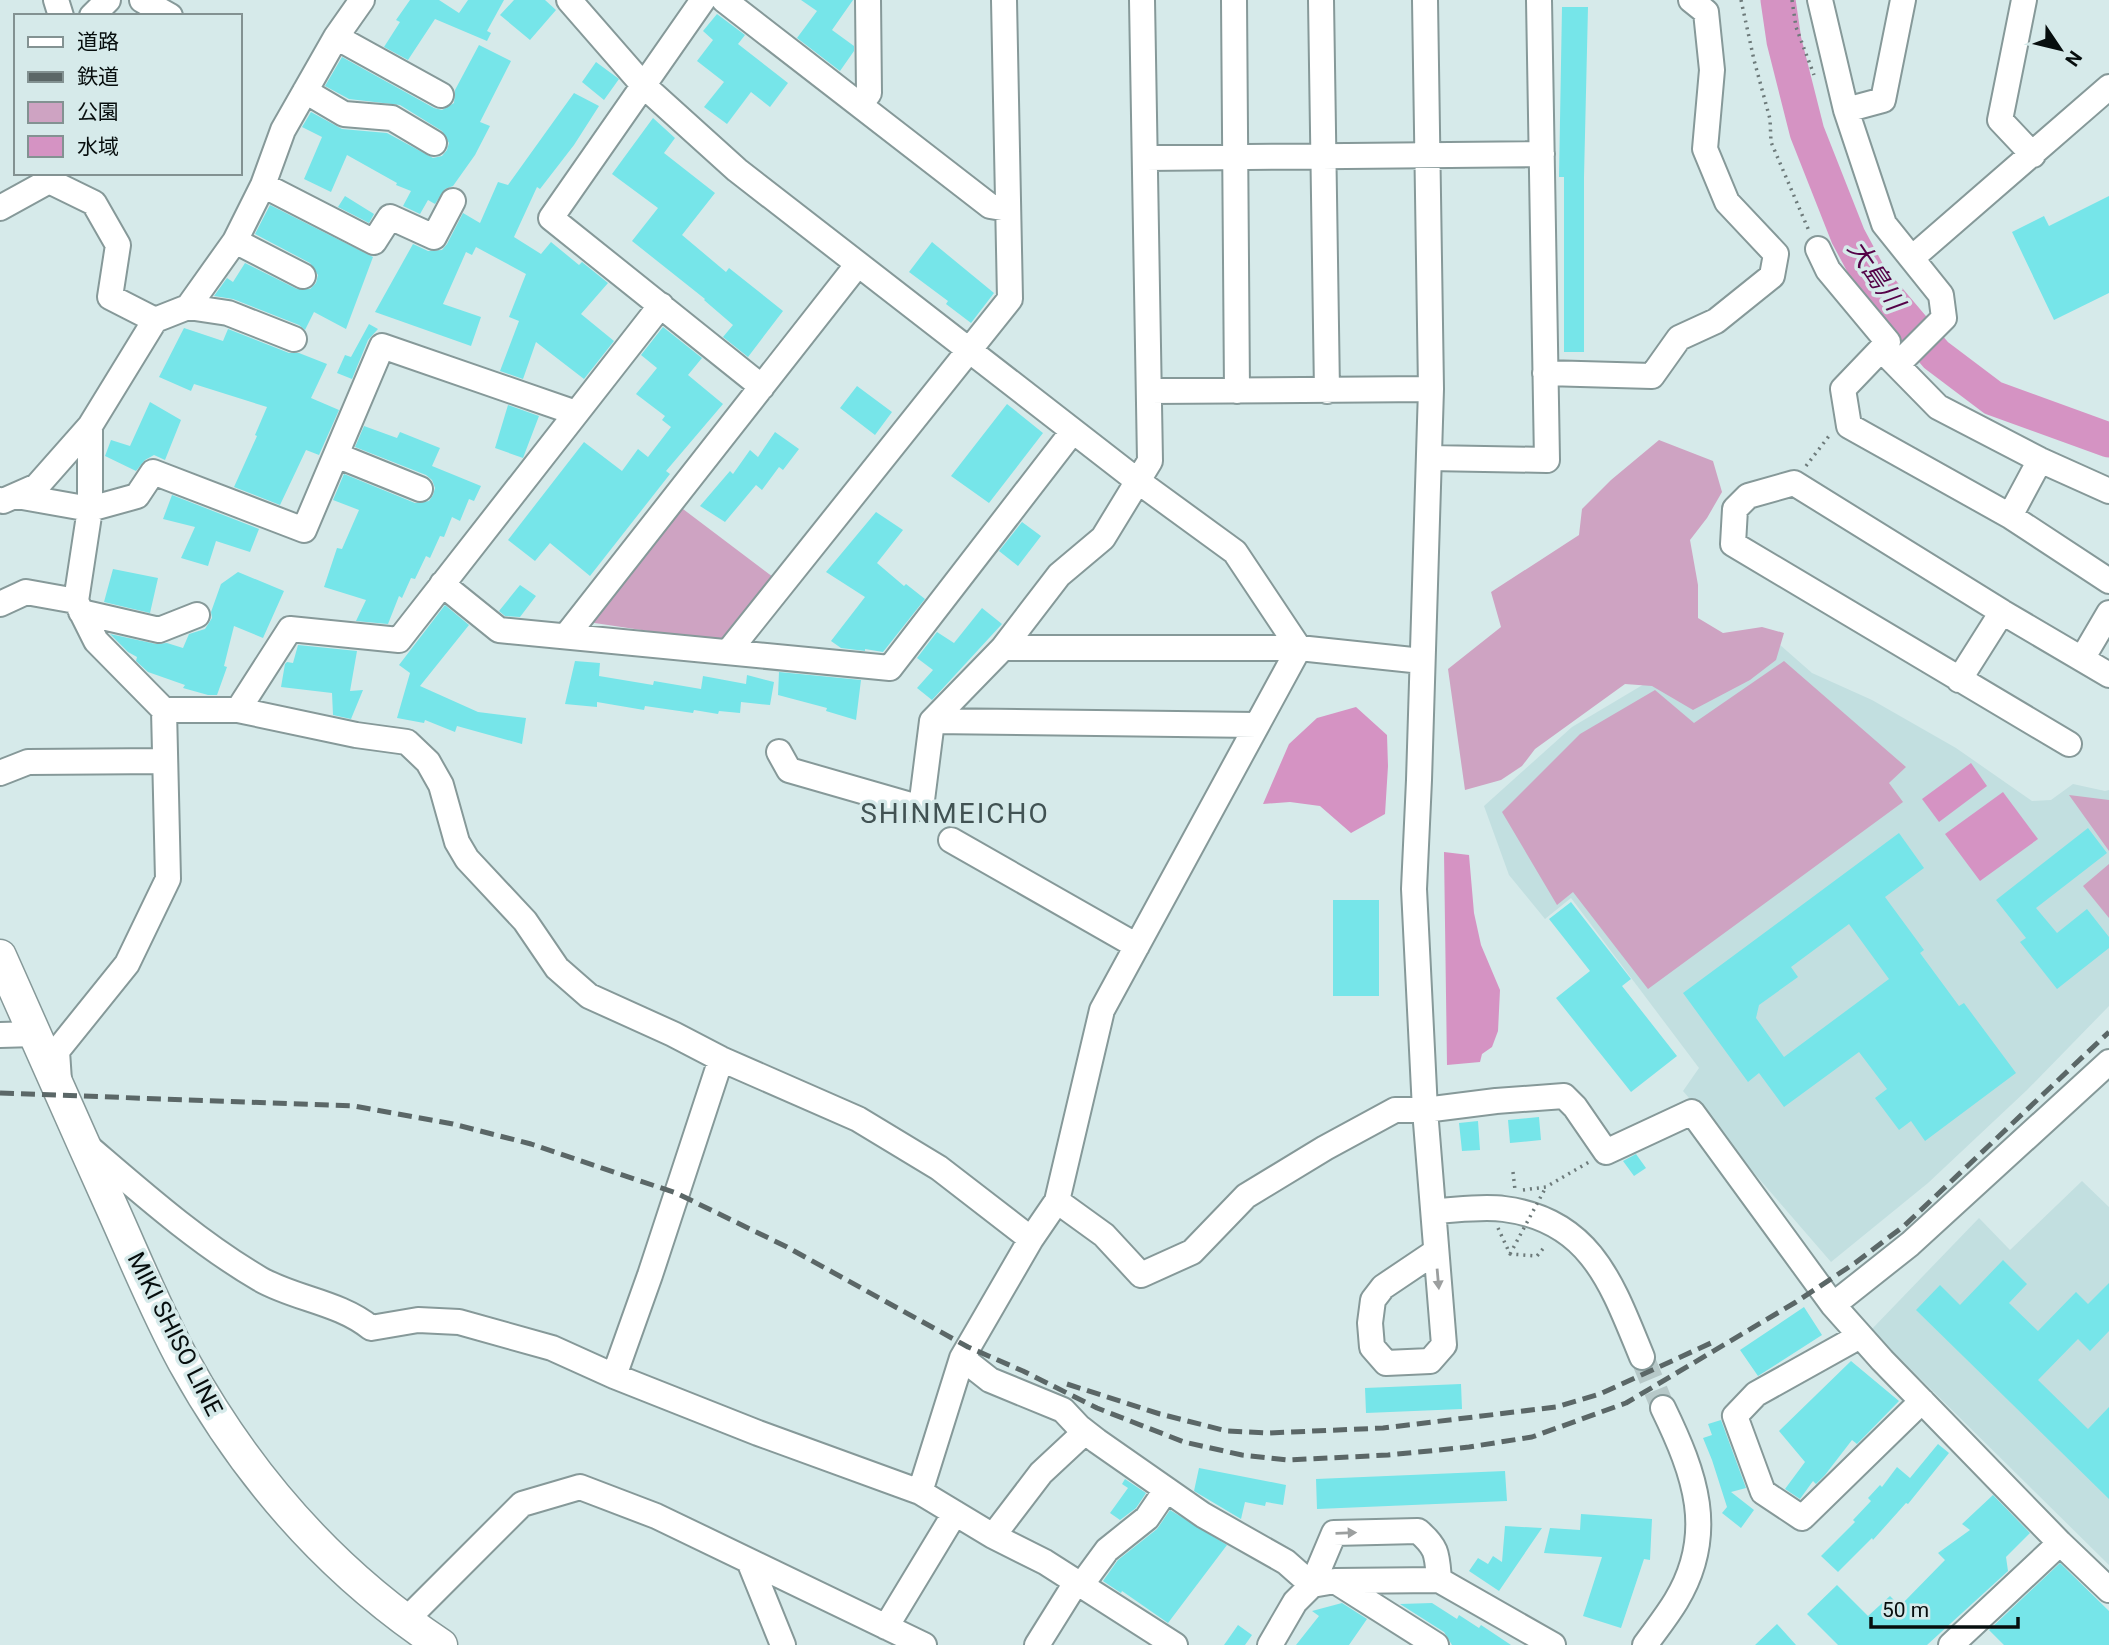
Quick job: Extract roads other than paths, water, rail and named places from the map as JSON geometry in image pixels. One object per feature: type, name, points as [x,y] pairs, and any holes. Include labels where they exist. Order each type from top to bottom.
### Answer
[{"type":"main road","name":"MIKI SHISO LINE","points":[[0,956],[162,1320],[208,1405],[261,1479],[340,1568],[405,1621],[441,1645]]},
{"type":"street","points":[[94,14],[108,0]]},
{"type":"street","points":[[142,0],[167,14]]},
{"type":"street","points":[[188,307],[235,242],[263,185],[283,130],[336,37],[362,0]]},
{"type":"street","points":[[569,0],[644,86],[737,170],[1139,482],[1235,552],[1299,648]]},
{"type":"street","points":[[703,0],[551,218],[762,387]]},
{"type":"street","points":[[724,0],[990,206],[1008,209]]},
{"type":"street","points":[[860,106],[869,93],[868,0]]},
{"type":"street","points":[[728,652],[1010,299],[1004,0]]},
{"type":"street","points":[[779,752],[789,769],[920,808],[932,721],[1003,648],[1059,575],[1103,538],[1150,461],[1142,0]]},
{"type":"street","points":[[1234,0],[1237,391]]},
{"type":"street","points":[[1321,0],[1326,391]]},
{"type":"street","points":[[1425,0],[1431,389],[1414,889],[1435,1252]]},
{"type":"street","points":[[1429,458],[1547,460],[1539,0]]},
{"type":"street","points":[[1545,373],[1652,376],[1679,338],[1716,321],[1772,276],[1776,254],[1727,202],[1705,149],[1712,70],[1706,12],[1691,0]]},
{"type":"street","points":[[1820,0],[1846,110],[1884,224],[1941,295],[1944,318],[1843,389],[1849,426],[2010,516],[2109,580]]},
{"type":"street","points":[[1846,110],[1883,100],[1903,0]]},
{"type":"street","points":[[2024,0],[2000,120],[2033,155]]},
{"type":"street","points":[[336,37],[441,95]]},
{"type":"street","points":[[1912,258],[2109,87]]},
{"type":"street","points":[[305,90],[344,114],[392,118],[434,143]]},
{"type":"street","points":[[1145,158],[1542,154]]},
{"type":"street","points":[[0,208],[48,177],[94,203],[118,245],[110,297],[155,320]]},
{"type":"street","points":[[263,185],[374,242],[390,217],[434,237],[453,201]]},
{"type":"street","points":[[235,242],[303,276]]},
{"type":"street","points":[[1818,248],[1828,270],[1888,342],[1890,357],[1938,407],[2040,460],[2109,491]]},
{"type":"street","points":[[566,636],[858,264]]},
{"type":"street","points":[[238,710],[290,629],[399,640],[660,305]]},
{"type":"street","points":[[8,498],[37,486],[90,426],[155,320],[188,307],[228,313],[294,339]]},
{"type":"street","points":[[8,498],[90,509],[137,496],[153,471],[304,530],[382,346],[576,414]]},
{"type":"street","points":[[1149,391],[1431,389]]},
{"type":"street","points":[[60,1090],[57,1051],[127,964],[168,879],[164,710],[96,641],[79,606],[90,509],[90,426]]},
{"type":"street","points":[[442,584],[499,630],[890,668],[1073,431]]},
{"type":"street","points":[[336,455],[420,489]]},
{"type":"street","points":[[2010,516],[2040,460]]},
{"type":"street","points":[[2068,744],[1733,544],[1735,509],[1748,496],[1794,483],[2109,675]]},
{"type":"street","points":[[0,604],[26,592],[159,630],[197,615]]},
{"type":"street","points":[[1959,680],[2002,612]]},
{"type":"street","points":[[2082,659],[2109,613]]},
{"type":"street","points":[[1003,648],[1299,648],[1422,661]]},
{"type":"street","points":[[920,1492],[962,1358],[1031,1239],[1057,1201],[1102,1010],[1299,648]]},
{"type":"street","points":[[164,710],[238,710],[356,735],[407,742],[428,762],[441,785],[457,842],[467,859],[525,921],[557,968],[589,996],[721,1059],[858,1119],[939,1168],[1031,1239]]},
{"type":"street","points":[[932,721],[1257,725]]},
{"type":"street","points":[[0,773],[27,762],[165,761]]},
{"type":"street","points":[[951,840],[1137,946]]},
{"type":"street","points":[[0,1035],[34,1034]]},
{"type":"street","points":[[614,1376],[721,1059]]},
{"type":"street","points":[[1833,1305],[1910,1244],[2109,1062]]},
{"type":"street","points":[[1057,1201],[1104,1235],[1141,1275],[1192,1252],[1246,1196],[1395,1110],[1425,1110],[1496,1101],[1564,1097],[1576,1107],[1606,1152],[1692,1112],[1833,1305],[1860,1336],[2109,1590]]},
{"type":"street","points":[[83,1143],[153,1201],[262,1280],[357,1317],[371,1328],[418,1320],[459,1322],[552,1348],[614,1376],[758,1433],[920,1492],[993,1536],[1079,1582],[1175,1645]]},
{"type":"street","points":[[1434,1211],[1489,1208],[1520,1211],[1537,1216],[1569,1234],[1599,1263],[1615,1289],[1642,1357]]},
{"type":"street","points":[[1860,1336],[1756,1394],[1735,1416],[1763,1492],[1802,1518],[1922,1401]]},
{"type":"street","points":[[962,1358],[990,1380],[1063,1410],[1085,1432],[1203,1515],[1436,1645]]},
{"type":"street","points":[[1645,1645],[1677,1600],[1690,1570],[1698,1538],[1699,1507],[1692,1475],[1663,1408]]},
{"type":"street","points":[[993,1536],[1041,1473],[1085,1432]]},
{"type":"street","points":[[405,1621],[522,1504],[580,1487],[656,1516],[925,1645]]},
{"type":"street","points":[[1037,1645],[1079,1582],[1107,1550],[1147,1518],[1167,1490]]},
{"type":"street","points":[[886,1627],[955,1513]]},
{"type":"street","points":[[1323,1583],[1334,1533],[1418,1531],[1432,1544],[1437,1555],[1439,1580]]},
{"type":"street","points":[[1951,1645],[2060,1543]]},
{"type":"street","points":[[749,1561],[783,1645]]},
{"type":"street","points":[[1270,1645],[1295,1602],[1323,1583],[1439,1580],[1553,1645]]},
{"type":"water","points":[[1356,707],[1387,735],[1385,814],[1351,833],[1320,806],[1290,802],[1263,804],[1289,744],[1317,718]]},
{"type":"water","points":[[1971,763],[1987,786],[1939,822],[1922,799]]},
{"type":"water","points":[[2003,792],[2038,839],[1980,881],[1945,834]]},
{"type":"water","points":[[1444,852],[1469,855],[1474,913],[1481,945],[1500,990],[1498,1031],[1492,1047],[1482,1054],[1480,1062],[1447,1065]]},
{"type":"waterway","name":"大島川","points":[[1778,0],[1784,41],[1807,132],[1848,236],[1870,277],[1936,355],[1993,398],[2109,440]]},
{"type":"tunnel","points":[[1642,1357],[1663,1408]]},
{"type":"railway","points":[[0,1093],[354,1106],[453,1124],[531,1144],[676,1193],[787,1247],[968,1347],[1097,1408],[1184,1442],[1242,1455],[1288,1460],[1388,1455],[1469,1447],[1532,1437],[1626,1403],[1796,1302],[1904,1226],[2109,1032]]},
{"type":"railway","points":[[1067,1384],[1160,1414],[1227,1431],[1269,1433],[1383,1428],[1556,1407],[1600,1394],[1711,1343]]},
{"type":"district","name":"SHINMEICHO","points":[[955,813]]}]
